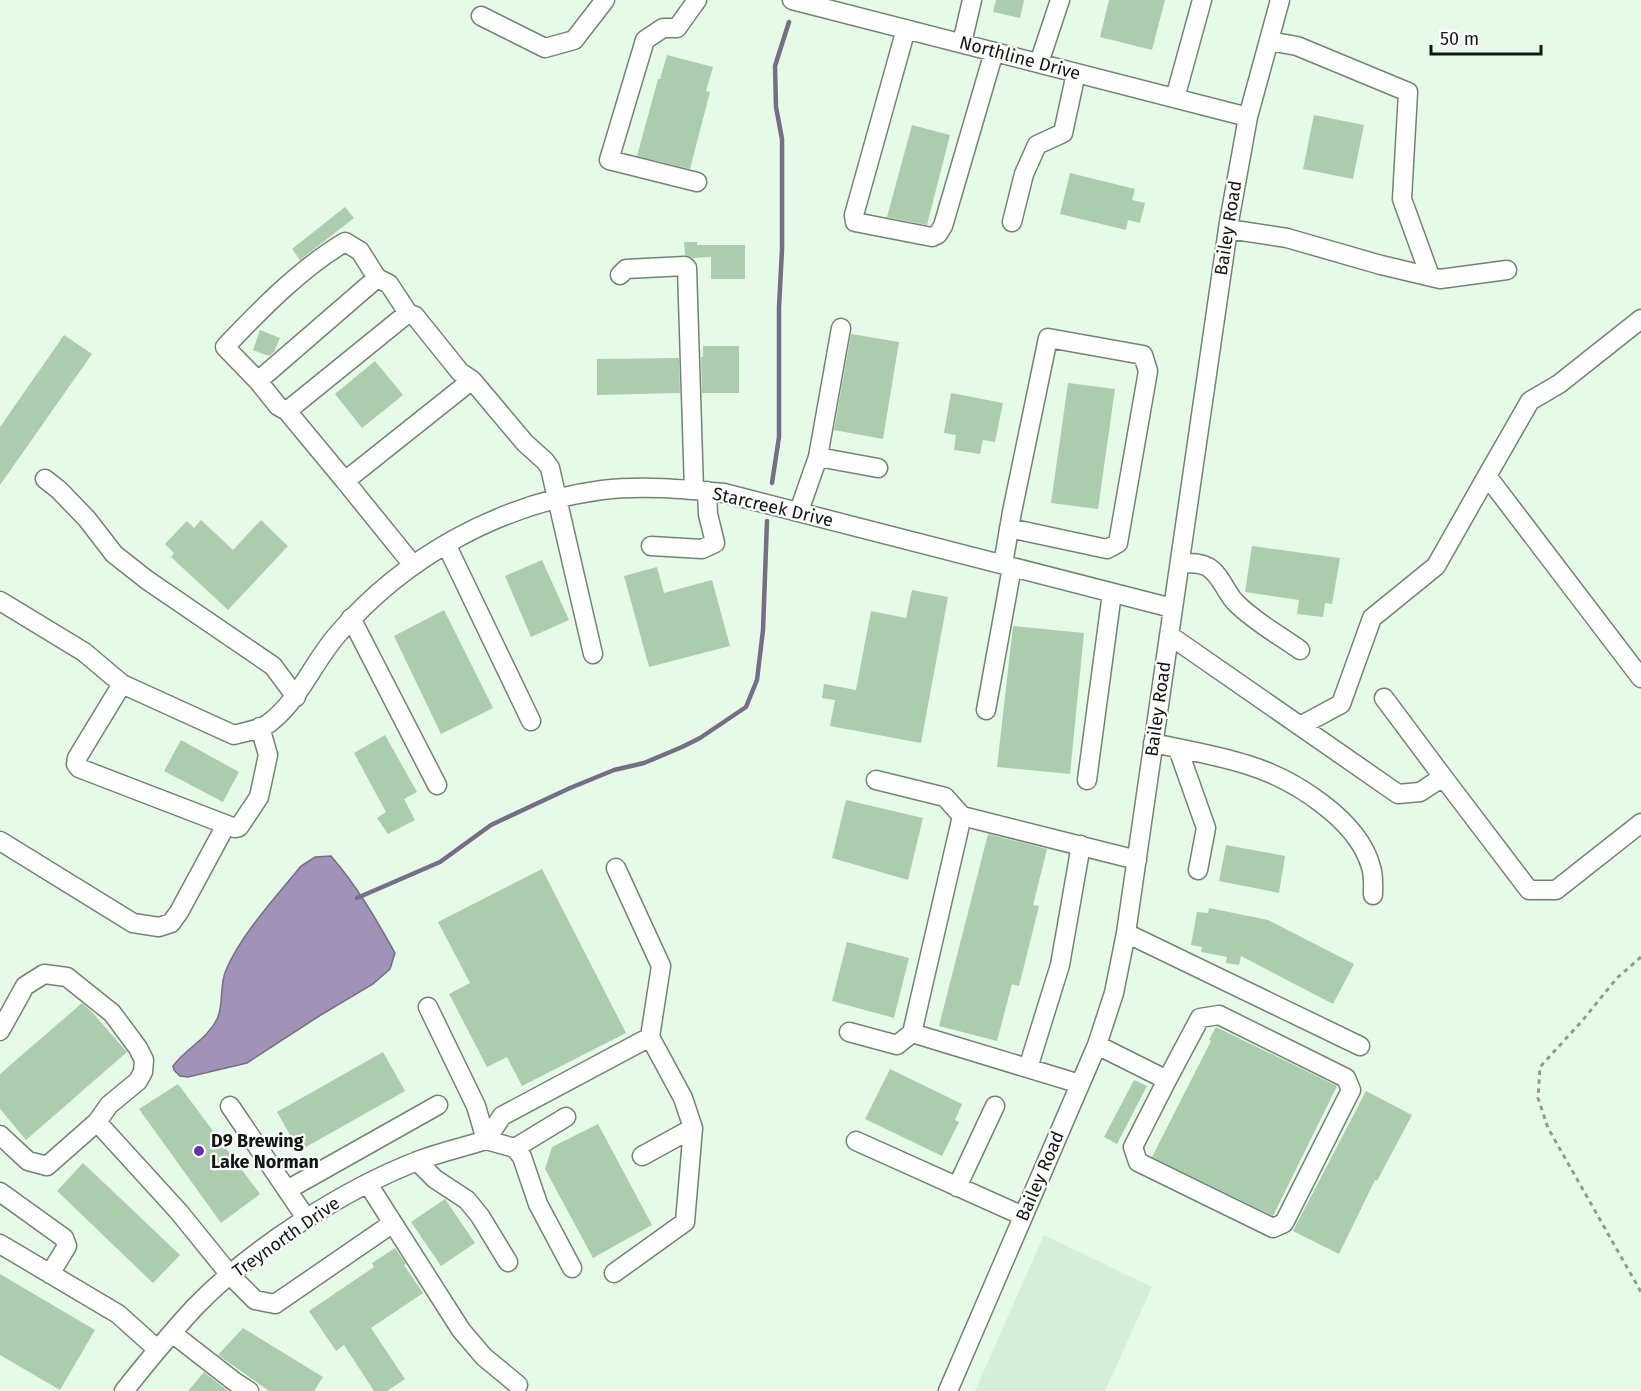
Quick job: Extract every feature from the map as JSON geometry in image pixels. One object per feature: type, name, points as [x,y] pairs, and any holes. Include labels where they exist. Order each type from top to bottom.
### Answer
[{"type":"street","points":[[481,16],[545,48],[574,40],[605,0]]},
{"type":"street","points":[[697,0],[677,28],[663,28],[645,40],[609,160],[697,182]]},
{"type":"street","name":"Northline Drive","points":[[792,0],[828,4],[906,29],[1248,117]]},
{"type":"street","points":[[962,43],[972,0]]},
{"type":"street","points":[[1039,63],[1060,0]]},
{"type":"street","points":[[1174,98],[1202,0]]},
{"type":"street","name":"Bailey Road","points":[[948,1391],[1097,1045],[1114,993],[1137,860],[1228,229],[1248,117],[1280,0]]},
{"type":"street","points":[[906,29],[854,214],[855,222],[933,237],[938,234],[943,226],[994,52]]},
{"type":"street","points":[[1269,40],[1297,46],[1408,92],[1402,199],[1430,276]]},
{"type":"street","points":[[1012,222],[1024,174],[1037,145],[1063,133],[1076,73]]},
{"type":"street","points":[[1228,229],[1287,238],[1440,279],[1508,270]]},
{"type":"street","points":[[412,565],[286,411],[278,406],[258,381],[225,347],[256,315],[326,253],[345,242],[360,251],[377,278],[388,284],[408,313],[415,316],[460,372],[472,380],[525,443],[550,468],[593,654]]},
{"type":"street","points":[[620,275],[626,269],[685,266],[687,268],[700,491],[715,543],[702,549],[651,546]]},
{"type":"street","points":[[258,381],[377,278]]},
{"type":"street","points":[[286,411],[408,313]]},
{"type":"street","points":[[1300,726],[1341,704],[1372,618],[1436,566],[1530,401],[1559,384],[1641,319]]},
{"type":"street","points":[[799,512],[818,457],[841,328]]},
{"type":"street","points":[[986,710],[1007,566],[1009,528],[1048,338],[1143,355],[1148,371],[1118,543],[1107,549],[1009,528]]},
{"type":"street","points":[[345,481],[472,380]]},
{"type":"street","points":[[818,457],[878,468]]},
{"type":"street","points":[[1487,476],[1641,678]]},
{"type":"street","points":[[45,479],[87,519],[114,554],[147,580],[273,666],[296,697]]},
{"type":"street","name":"Starcreek Drive","points":[[260,727],[266,725],[296,697],[316,662],[351,618],[412,565],[446,544],[522,508],[603,490],[658,488],[724,493],[1172,608]]},
{"type":"street","points":[[446,544],[531,721]]},
{"type":"street","points":[[1180,564],[1198,563],[1214,572],[1241,608],[1300,650]]},
{"type":"street","points":[[1087,780],[1112,593]]},
{"type":"street","points":[[0,601],[84,652],[122,684],[234,735],[260,727],[268,755],[259,797],[239,827],[226,825],[79,768],[76,764],[77,758],[122,684]]},
{"type":"street","points":[[351,618],[436,784]]},
{"type":"street","points":[[1169,635],[1398,794],[1420,792],[1443,777]]},
{"type":"street","points":[[1384,698],[1529,890],[1556,890],[1641,823]]},
{"type":"street","points":[[1153,743],[1250,765],[1291,783],[1328,809],[1351,829],[1365,849],[1372,869],[1373,895]]},
{"type":"street","points":[[1178,749],[1206,828],[1198,870]]},
{"type":"street","points":[[876,780],[945,797],[962,816],[1137,860]]},
{"type":"street","points":[[849,1032],[897,1045],[912,1033],[962,816]]},
{"type":"street","points":[[0,841],[133,922],[159,927],[171,922],[179,912],[226,825]]},
{"type":"street","points":[[1028,1068],[1060,965],[1081,846]]},
{"type":"street","points":[[614,1273],[685,1222],[693,1128],[683,1098],[650,1037],[662,966],[616,868]]},
{"type":"street","points":[[1126,933],[1360,1046]]},
{"type":"street","points":[[0,1031],[24,986],[44,974],[67,977],[112,1013],[144,1060],[143,1072],[138,1082],[109,1105],[97,1122],[47,1166],[28,1161],[0,1135]]},
{"type":"street","points":[[428,1007],[476,1106],[486,1140]]},
{"type":"street","points":[[1219,1015],[1346,1078],[1351,1090],[1284,1223],[1273,1228],[1138,1162],[1133,1147],[1167,1080],[1200,1018],[1219,1015]]},
{"type":"street","points":[[912,1033],[1080,1084]]},
{"type":"street","points":[[486,1140],[502,1116],[650,1037]]},
{"type":"street","points":[[1097,1045],[1167,1080]]},
{"type":"street","points":[[287,1190],[438,1105]]},
{"type":"street","points":[[230,1106],[306,1218]]},
{"type":"street","points":[[957,1187],[995,1106]]},
{"type":"street","points":[[515,1148],[566,1117]]},
{"type":"street","points":[[97,1122],[179,1212],[230,1275],[255,1300],[274,1304],[393,1223]]},
{"type":"street","points":[[642,1156],[693,1128]]},
{"type":"street","points":[[486,1140],[515,1148],[522,1157],[538,1204],[572,1268]]},
{"type":"street","name":"Treynorth Drive","points":[[124,1391],[197,1306],[230,1275],[306,1218],[368,1184],[417,1161],[486,1140]]},
{"type":"street","points":[[856,1141],[1023,1216]]},
{"type":"street","points":[[417,1161],[435,1179],[468,1200],[508,1262]]},
{"type":"street","points":[[368,1184],[461,1330],[484,1357],[518,1385]]},
{"type":"street","points":[[0,1192],[64,1238],[66,1246],[51,1275]]},
{"type":"street","points":[[0,1244],[118,1314],[158,1349]]},
{"type":"street","points":[[172,1333],[249,1391]]},
{"type":"path","points":[[1641,957],[1617,978],[1540,1067],[1538,1098],[1548,1128],[1641,1292]]},
{"type":"shaded area","points":[[331,856],[358,891],[395,953],[390,969],[373,984],[247,1063],[188,1077],[180,1076],[173,1066],[208,1033],[217,1019],[224,976],[241,942],[301,866],[315,857]]},
{"type":"shaded area","points":[[1044,1235],[1152,1287],[1105,1391],[975,1391]]},
{"type":"building","points":[[996,0],[1024,0],[1020,18],[993,12]]},
{"type":"building","points":[[1109,0],[1165,0],[1152,50],[1100,37]]},
{"type":"building","points":[[667,55],[713,67],[706,91],[710,92],[690,169],[637,156]]},
{"type":"building","points":[[1314,115],[1364,125],[1353,179],[1303,169]]},
{"type":"building","points":[[912,125],[950,135],[927,225],[887,217]]},
{"type":"building","points":[[1070,173],[1135,189],[1132,200],[1145,203],[1140,223],[1128,220],[1126,230],[1060,214]]},
{"type":"building","points":[[345,207],[354,218],[300,260],[292,249]]},
{"type":"building","points":[[684,242],[697,242],[697,245],[745,245],[745,279],[711,279],[711,257],[693,258],[685,255]]},
{"type":"building","points":[[260,330],[280,338],[274,352],[269,356],[253,350]]},
{"type":"building","points":[[851,334],[899,342],[883,439],[834,430]]},
{"type":"building","points":[[64,335],[92,354],[0,485],[0,427]]},
{"type":"building","points":[[703,346],[739,346],[739,393],[702,393]]},
{"type":"building","points":[[679,358],[680,393],[597,395],[597,359]]},
{"type":"building","points":[[375,361],[403,395],[362,428],[335,394]]},
{"type":"building","points":[[1068,383],[1115,389],[1098,509],[1051,503]]},
{"type":"building","points":[[951,393],[1003,403],[995,442],[983,440],[980,454],[954,450],[956,435],[944,433]]},
{"type":"building","points":[[201,520],[233,550],[261,520],[288,546],[228,610],[171,557],[174,553],[165,544],[187,521],[194,528]]},
{"type":"building","points":[[1252,546],[1340,558],[1332,604],[1325,603],[1323,617],[1297,614],[1299,600],[1245,592]]},
{"type":"building","points":[[542,560],[569,620],[531,637],[505,576]]},
{"type":"building","points":[[657,567],[664,593],[712,580],[730,646],[649,667],[624,576]]},
{"type":"building","points":[[912,590],[948,597],[921,743],[830,726],[835,700],[822,698],[824,684],[856,690],[871,611],[906,618]]},
{"type":"building","points":[[444,610],[493,708],[441,734],[394,636]]},
{"type":"building","points":[[1013,626],[1084,633],[1070,774],[997,767]]},
{"type":"building","points":[[385,735],[417,792],[404,799],[415,820],[388,834],[377,818],[386,812],[354,753]]},
{"type":"building","points":[[181,740],[239,772],[223,802],[164,771]]},
{"type":"building","points":[[846,800],[923,818],[908,880],[832,858]]},
{"type":"building","points":[[988,834],[1047,849],[1033,905],[1039,906],[1019,986],[1012,984],[997,1041],[939,1026]]},
{"type":"building","points":[[1226,845],[1285,856],[1279,893],[1219,881]]},
{"type":"building","points":[[542,869],[626,1033],[522,1086],[507,1057],[487,1067],[449,994],[470,983],[438,922]]},
{"type":"building","points":[[1209,908],[1268,920],[1354,964],[1333,1004],[1241,956],[1239,965],[1226,963],[1227,957],[1201,952],[1202,947],[1191,945],[1197,912],[1208,913]]},
{"type":"building","points":[[847,942],[909,958],[894,1018],[832,1001]]},
{"type":"building","points":[[82,1003],[127,1052],[26,1140],[0,1109],[0,1074]]},
{"type":"building","points":[[1216,1027],[1337,1086],[1273,1216],[1152,1157]]},
{"type":"building","points":[[383,1052],[405,1091],[299,1151],[277,1112]]},
{"type":"building","points":[[890,1069],[962,1104],[955,1120],[959,1122],[942,1156],[865,1119]]},
{"type":"building","points":[[1134,1080],[1147,1086],[1117,1144],[1104,1137]]},
{"type":"building","name":"D9 Brewing Lake Norman","points":[[178,1084],[260,1194],[221,1223],[139,1109]]},
{"type":"building","points":[[1366,1091],[1412,1115],[1377,1181],[1375,1180],[1339,1254],[1293,1231]]},
{"type":"building","points":[[598,1124],[652,1225],[593,1258],[545,1169],[552,1147]]},
{"type":"building","points":[[83,1163],[180,1255],[153,1283],[57,1191]]},
{"type":"building","points":[[445,1199],[475,1243],[441,1266],[411,1222]]},
{"type":"building","points":[[395,1248],[423,1293],[371,1328],[405,1379],[387,1391],[374,1391],[344,1345],[336,1351],[309,1311],[374,1267],[372,1263]]},
{"type":"building","points":[[0,1274],[95,1330],[60,1390],[0,1355]]},
{"type":"building","points":[[243,1328],[323,1377],[314,1391],[269,1391],[218,1355]]},
{"type":"building","points":[[204,1372],[228,1391],[188,1391]]},
{"type":"waterway","points":[[772,483],[779,437],[779,307],[782,250],[782,139],[776,107],[775,66],[789,22]]},
{"type":"waterway","points":[[357,898],[440,862],[491,825],[570,788],[614,770],[644,763],[682,747],[700,738],[746,707],[757,680],[763,630],[767,521]]},
{"type":"place","name":"D9 Brewing Lake Norman","points":[[199,1151]]}]
